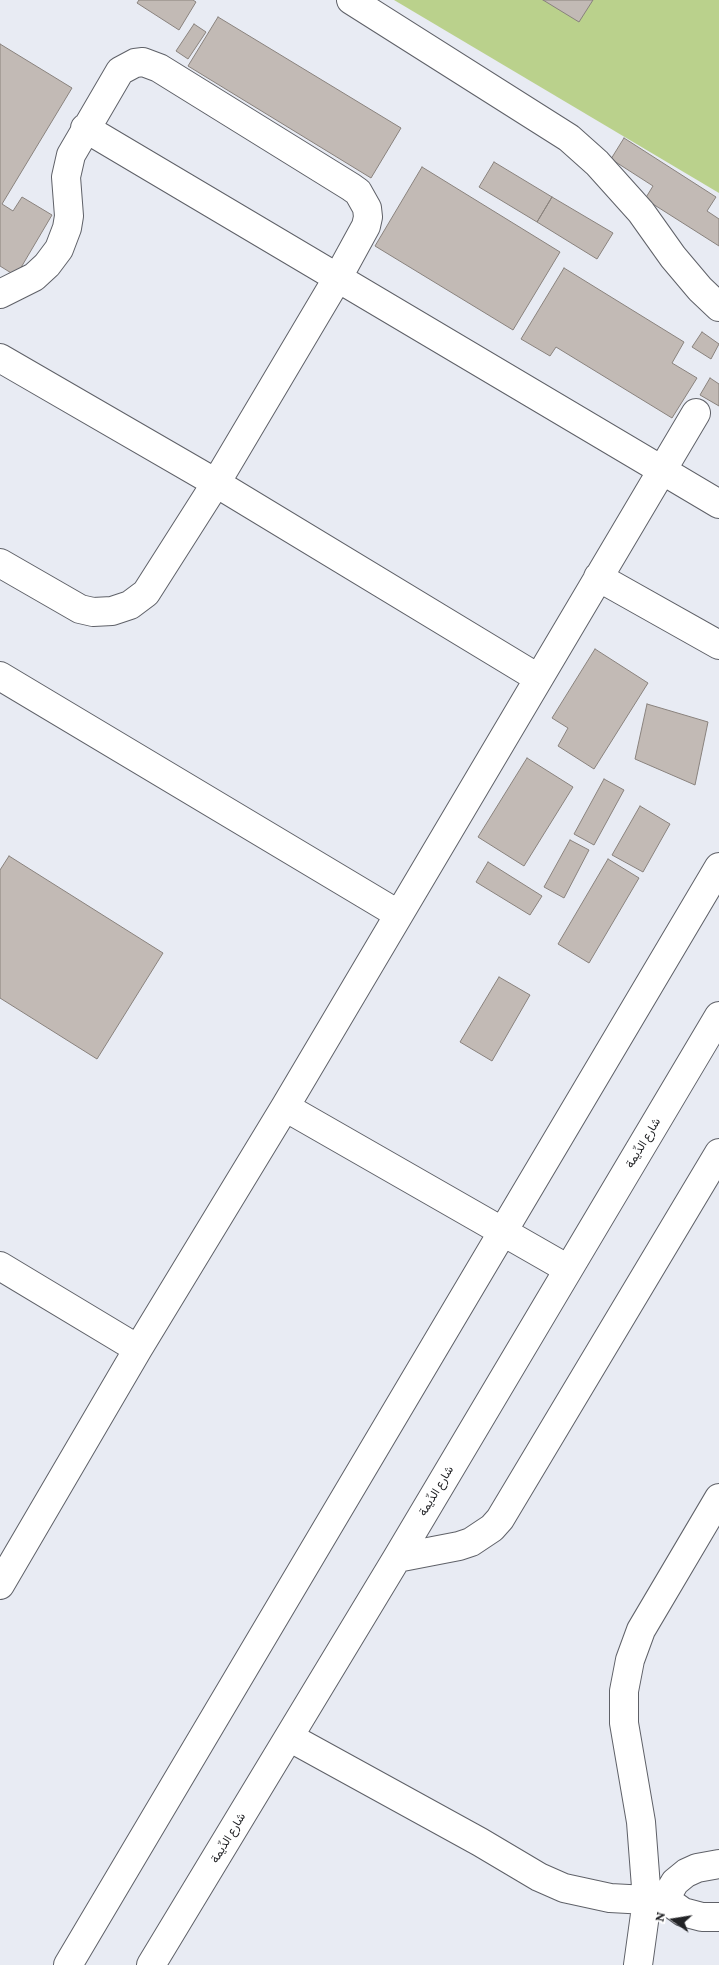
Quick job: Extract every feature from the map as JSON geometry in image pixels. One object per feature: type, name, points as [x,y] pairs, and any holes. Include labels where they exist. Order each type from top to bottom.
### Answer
[{"type":"street","points":[[351,0],[568,138],[604,170],[641,212],[673,257],[700,289],[719,306]]},
{"type":"street","points":[[0,294],[34,277],[47,265],[64,241],[69,216],[66,189],[71,155],[85,128],[120,71],[127,66],[143,62],[159,68],[358,192],[367,208],[368,218],[366,226],[337,279],[216,483],[146,593],[130,605],[112,611],[93,612],[80,609],[0,563]]},
{"type":"street","points":[[85,128],[719,504]]},
{"type":"street","points":[[0,358],[216,483],[538,678]]},
{"type":"street","points":[[0,1585],[138,1349],[696,413]]},
{"type":"street","points":[[598,577],[719,645]]},
{"type":"street","points":[[0,676],[398,914]]},
{"type":"street","points":[[68,1965],[719,867]]},
{"type":"street","name":"شارع الدِّيمة","points":[[151,1965],[397,1558],[719,1016]]},
{"type":"street","points":[[284,1106],[568,1269]]},
{"type":"street","points":[[397,1558],[459,1546],[482,1536],[500,1519],[719,1153]]},
{"type":"street","points":[[0,1266],[138,1349]]},
{"type":"street","points":[[638,1965],[656,1899],[624,1723],[626,1683],[630,1660],[641,1630],[719,1498]]},
{"type":"street","points":[[289,1737],[480,1842],[539,1877],[564,1888],[610,1898],[656,1899],[683,1912],[702,1917],[719,1917]]},
{"type":"street","points":[[656,1899],[686,1874],[697,1868],[719,1864]]},
{"type":"green space","points":[[394,0],[719,0],[719,193]]},
{"type":"building","points":[[139,0],[193,0],[196,2],[179,30],[137,3]]},
{"type":"building","points":[[543,0],[593,0],[579,22]]},
{"type":"building","points":[[218,17],[401,128],[371,178],[188,66]]},
{"type":"building","points":[[194,24],[206,32],[188,59],[176,51]]},
{"type":"building","points":[[0,44],[72,88],[2,204],[13,211],[22,197],[52,215],[16,276],[0,266]]},
{"type":"building","points":[[624,138],[716,197],[707,211],[719,219],[719,246],[645,199],[653,186],[611,159]]},
{"type":"building","points":[[494,162],[552,197],[537,222],[479,187]]},
{"type":"building","points":[[422,167],[560,252],[513,330],[375,246]]},
{"type":"building","points":[[552,197],[613,233],[597,259],[537,222]]},
{"type":"building","points":[[564,268],[684,342],[672,363],[697,378],[672,418],[556,347],[550,356],[521,339]]},
{"type":"building","points":[[702,332],[719,344],[711,359],[692,347]]},
{"type":"building","points":[[710,378],[719,384],[719,406],[700,395]]},
{"type":"building","points":[[595,649],[648,683],[594,769],[558,746],[568,728],[552,718]]},
{"type":"building","points":[[647,704],[708,722],[695,785],[635,759]]},
{"type":"building","points":[[527,758],[573,787],[524,866],[478,837]]},
{"type":"building","points":[[604,779],[624,790],[594,845],[574,834]]},
{"type":"building","points":[[640,806],[670,824],[643,872],[612,855]]},
{"type":"building","points":[[570,840],[589,850],[564,898],[544,887]]},
{"type":"building","points":[[9,856],[163,953],[97,1059],[0,998],[0,870]]},
{"type":"building","points":[[608,859],[639,878],[589,963],[558,944]]},
{"type":"building","points":[[488,862],[542,896],[530,915],[476,882]]},
{"type":"building","points":[[499,977],[530,995],[492,1061],[460,1042]]}]
